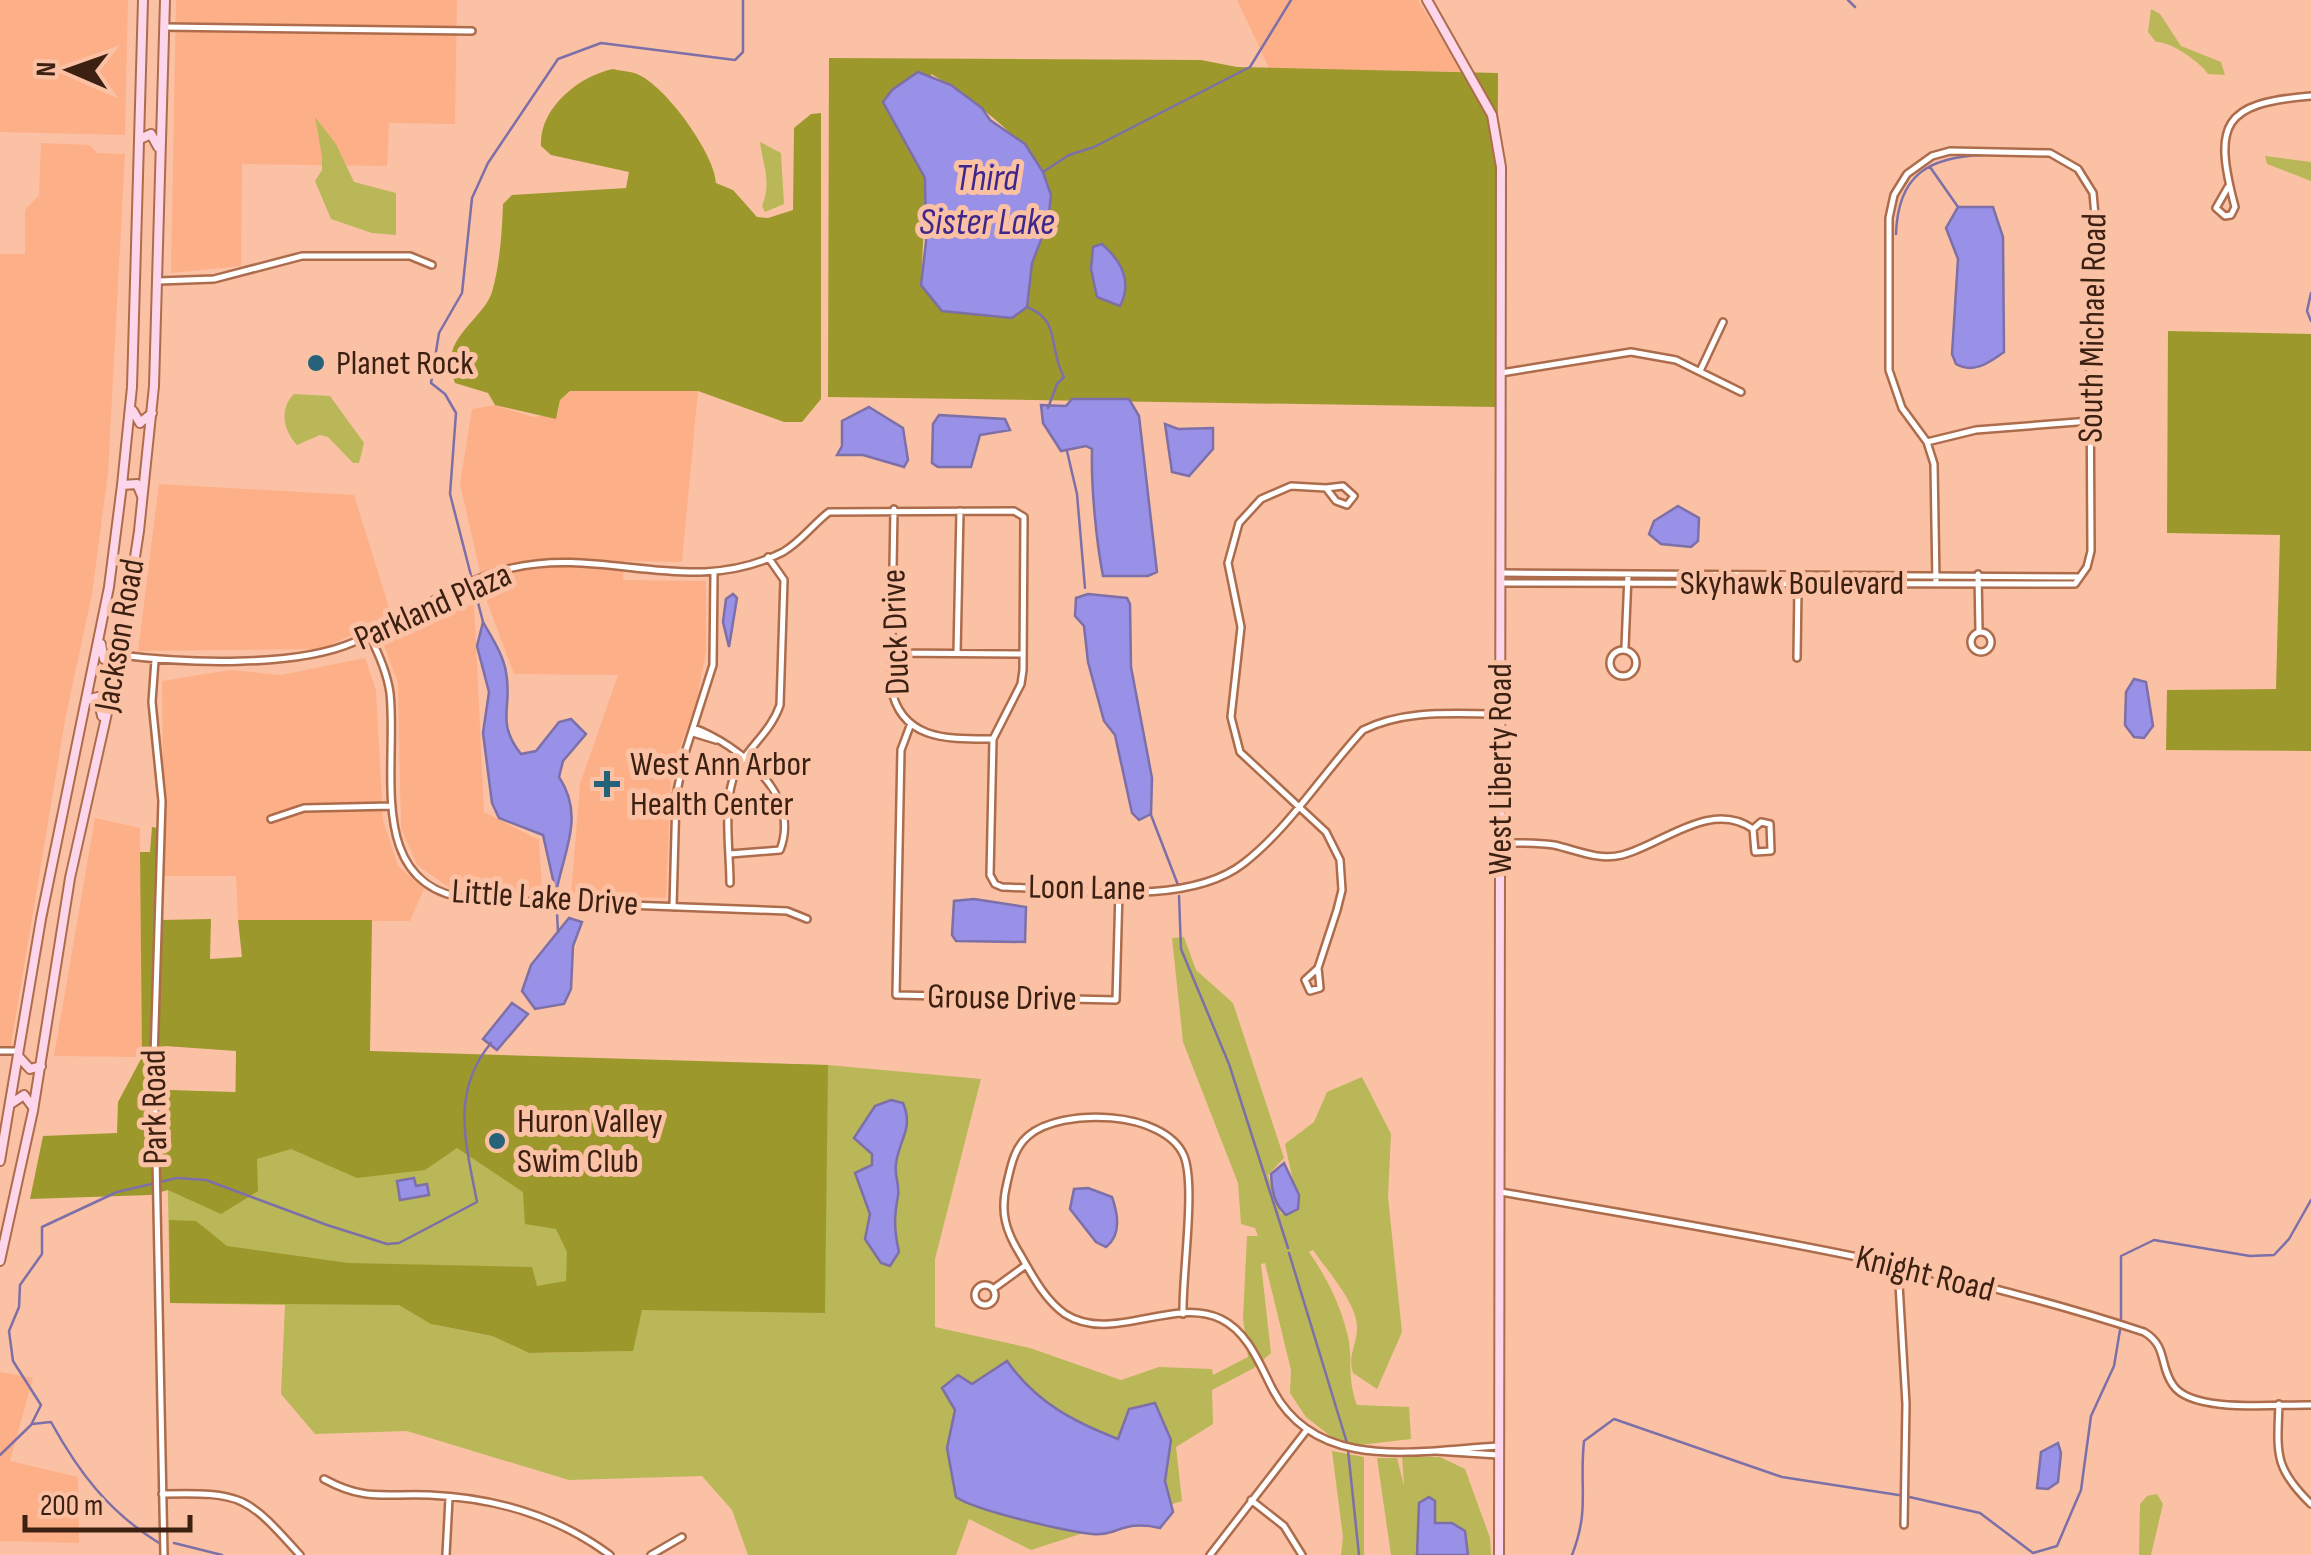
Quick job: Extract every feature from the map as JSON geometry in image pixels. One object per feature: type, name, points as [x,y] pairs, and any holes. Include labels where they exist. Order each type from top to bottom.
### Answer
[{"type":"main road","name":"Jackson Road","points":[[0,1161],[54,855],[100,630],[122,485],[132,387],[142,0]]},
{"type":"main road","name":"Jackson Road","points":[[0,1260],[33,1111],[70,878],[120,656],[142,500],[152,413],[159,280],[165,0]]},
{"type":"main road","name":"West Liberty Road","points":[[1427,0],[1482,94],[1495,128],[1500,167],[1499,1555]]},
{"type":"main road","points":[[141,82],[146,104],[162,107]]},
{"type":"main road","points":[[140,139],[146,134],[154,136],[161,161]]},
{"type":"main road","points":[[132,387],[135,420],[143,422],[152,413]]},
{"type":"main road","points":[[122,485],[137,484],[142,500]]},
{"type":"main road","points":[[100,630],[104,659],[120,656]]},
{"type":"main road","points":[[86,700],[95,696],[101,700],[102,735]]},
{"type":"main road","points":[[54,855],[63,850],[69,854],[70,878]]},
{"type":"main road","points":[[20,1054],[30,1070],[41,1066]]},
{"type":"main road","points":[[11,1105],[24,1095],[33,1111]]},
{"type":"street","points":[[164,27],[472,31]]},
{"type":"street","points":[[2228,187],[2216,208],[2224,216],[2235,211],[2228,187],[2223,138],[2234,118],[2257,104],[2311,96]]},
{"type":"street","name":"South Michael Road","points":[[1926,442],[1902,408],[1889,370],[1889,218],[1894,195],[1914,167],[1938,154],[2034,150],[2078,168],[2096,198],[2100,272],[2091,353],[2090,560],[2080,577]]},
{"type":"street","points":[[159,280],[214,278],[302,256],[410,256],[432,265]]},
{"type":"street","points":[[1700,371],[1723,322]]},
{"type":"street","points":[[1501,373],[1626,352],[1669,358],[1740,392]]},
{"type":"street","points":[[1936,578],[1936,474],[1926,442],[1976,430],[2090,420]]},
{"type":"street","points":[[1318,968],[1304,980],[1310,991],[1320,988],[1318,968],[1342,890],[1340,860],[1326,832],[1240,752],[1231,717],[1241,627],[1228,563],[1240,523],[1260,498],[1292,486],[1344,486],[1354,496],[1346,505],[1336,501],[1326,488]]},
{"type":"street","name":"Parkland Plaza","points":[[120,656],[155,660],[300,658],[332,651],[504,570],[542,564],[714,574],[768,557],[798,541],[828,512],[894,508],[1014,511]]},
{"type":"street","name":"Duck Drive","points":[[894,508],[892,695],[910,726],[939,738],[993,740]]},
{"type":"street","points":[[958,653],[960,510]]},
{"type":"street","name":"Loon Lane","points":[[1014,511],[1024,517],[1023,654],[1021,684],[993,740],[990,875],[994,884],[1180,890],[1213,881],[1250,858],[1363,730],[1386,719],[1500,714]]},
{"type":"street","points":[[730,883],[732,786],[746,759],[774,724],[780,705],[784,580],[768,557]]},
{"type":"street","points":[[673,907],[676,796],[713,665],[714,574]]},
{"type":"street","points":[[1978,574],[1978,631]]},
{"type":"street","name":"Skyhawk Boulevard","points":[[1500,578],[1798,585],[1978,574],[2080,577]]},
{"type":"street","points":[[1625,648],[1636,656],[1636,667],[1616,676],[1608,662],[1625,648],[1628,575]]},
{"type":"street","points":[[1797,658],[1798,577]]},
{"type":"street","name":"Skyhawk Boulevard","points":[[1500,578],[1936,578],[1979,584],[2075,584],[2080,577]]},
{"type":"street","name":"Little Lake Drive","points":[[369,635],[385,668],[390,695],[392,806],[404,859],[440,893],[472,900],[787,911],[808,919]]},
{"type":"street","points":[[891,653],[1023,654]]},
{"type":"street","name":"Park Road","points":[[155,660],[152,702],[162,801],[154,1058],[164,1555]]},
{"type":"street","name":"Grouse Drive","points":[[910,726],[901,750],[896,995],[1116,1000],[1120,889]]},
{"type":"street","points":[[693,731],[719,740],[746,759],[770,784],[777,803],[782,822],[780,850],[730,854]]},
{"type":"street","points":[[271,819],[304,808],[392,806]]},
{"type":"street","points":[[1500,844],[1550,844],[1609,858],[1696,822],[1736,822],[1753,830]]},
{"type":"street","points":[[1761,822],[1770,824],[1771,851],[1756,852],[1753,830],[1761,822]]},
{"type":"street","points":[[0,1051],[20,1054]]},
{"type":"street","points":[[1183,1314],[1188,1171],[1178,1144],[1155,1126],[1132,1120],[1066,1119],[1045,1125],[1024,1139],[1012,1160],[1003,1208],[1009,1236],[1055,1306],[1078,1320],[1109,1323],[1183,1314],[1218,1317],[1242,1334],[1280,1402],[1306,1432],[1334,1445],[1370,1450],[1498,1450]]},
{"type":"street","name":"Knight Road","points":[[1498,1192],[1898,1266],[2144,1332],[2160,1344],[2170,1382],[2197,1402],[2311,1405]]},
{"type":"street","points":[[994,1289],[1026,1265]]},
{"type":"street","points":[[1898,1266],[1906,1404],[1904,1525]]},
{"type":"street","points":[[2279,1404],[2280,1462],[2288,1481],[2311,1504]]},
{"type":"street","points":[[1210,1555],[1306,1432]]},
{"type":"street","points":[[324,1480],[375,1498],[450,1497],[540,1514],[564,1524],[610,1555]]},
{"type":"street","points":[[162,1494],[220,1494],[248,1502],[300,1555]]},
{"type":"street","points":[[446,1555],[450,1497]]},
{"type":"street","points":[[1251,1500],[1284,1526],[1302,1555]]},
{"type":"street","points":[[651,1555],[682,1537]]},
{"type":"shaded area","points":[[0,0],[128,0],[125,135],[0,132]]},
{"type":"shaded area","points":[[176,0],[457,0],[455,124],[389,123],[387,166],[242,164],[241,266],[171,273]]},
{"type":"shaded area","points":[[1237,0],[1418,0],[1462,72],[1269,68]]},
{"type":"shaded area","points":[[2151,9],[2160,14],[2181,46],[2221,62],[2225,75],[2208,74],[2185,54],[2156,42],[2148,32]]},
{"type":"shaded area","points":[[829,58],[1201,60],[1237,67],[1498,73],[1497,407],[828,397]],"holes":[[[931,74],[1005,128],[1038,165],[1048,183],[1050,208],[1033,260],[1027,306],[921,286]]]},
{"type":"shaded area","points":[[613,69],[637,74],[661,92],[698,139],[716,183],[733,190],[757,217],[768,218],[793,210],[794,128],[811,114],[821,113],[821,399],[802,422],[784,422],[698,391],[570,391],[560,400],[556,419],[495,405],[488,393],[455,383],[451,354],[492,292],[503,204],[512,195],[626,188],[629,172],[551,155],[541,146],[547,119],[564,96],[587,79]]},
{"type":"shaded area","points":[[315,117],[336,144],[354,182],[396,193],[396,235],[372,233],[331,219],[315,181],[322,170],[322,156]]},
{"type":"shaded area","points":[[760,142],[781,153],[784,204],[765,212],[762,206],[767,182]]},
{"type":"shaded area","points":[[41,143],[90,145],[97,153],[125,154],[108,473],[92,594],[65,720],[10,1051],[0,1051],[0,254],[25,254],[25,210],[39,195]]},
{"type":"shaded area","points":[[2265,156],[2311,162],[2311,181],[2267,164]]},
{"type":"shaded area","points":[[2168,331],[2311,334],[2311,751],[2166,750],[2167,690],[2276,689],[2280,535],[2167,533]]},
{"type":"shaded area","points":[[570,391],[698,391],[682,562],[624,561],[623,580],[706,581],[706,651],[697,699],[671,773],[666,898],[571,895],[580,784],[618,675],[514,674],[487,602],[460,484],[472,409],[495,405],[533,417],[558,414],[560,400]]},
{"type":"shaded area","points":[[294,394],[330,396],[364,443],[359,463],[353,463],[328,437],[320,435],[297,445],[285,419],[286,406]]},
{"type":"shaded area","points":[[159,484],[354,495],[392,617],[321,649],[138,651]]},
{"type":"shaded area","points":[[474,603],[484,812],[539,840],[542,892],[450,888],[417,865],[401,828],[398,683],[383,643]]},
{"type":"shaded area","points":[[365,658],[376,690],[383,820],[398,866],[424,889],[410,921],[238,920],[236,876],[164,876],[162,681],[230,670],[281,675]]},
{"type":"shaded area","points":[[95,818],[140,828],[142,1057],[54,1056]]},
{"type":"shaded area","name":"Huron Valley Swim Club","points":[[152,827],[158,828],[161,920],[211,919],[210,959],[242,957],[238,920],[372,920],[370,1051],[828,1065],[825,1313],[642,1310],[633,1351],[529,1353],[492,1336],[431,1324],[399,1305],[170,1303],[169,1220],[196,1221],[227,1246],[348,1263],[532,1267],[537,1286],[566,1281],[567,1252],[556,1229],[525,1224],[523,1192],[457,1148],[425,1170],[357,1178],[291,1149],[257,1159],[258,1191],[221,1214],[168,1190],[150,1195],[30,1199],[43,1136],[117,1133],[118,1102],[142,1057],[140,852],[150,852]],"holes":[[[165,1046],[236,1051],[236,1092],[166,1090]]]},
{"type":"shaded area","points":[[1184,937],[1196,970],[1233,1003],[1284,1158],[1268,1175],[1281,1214],[1299,1210],[1285,1144],[1314,1122],[1327,1092],[1362,1077],[1391,1134],[1388,1197],[1402,1332],[1377,1389],[1353,1373],[1355,1317],[1332,1276],[1313,1250],[1309,1252],[1332,1291],[1344,1322],[1357,1405],[1409,1407],[1411,1439],[1359,1445],[1338,1442],[1306,1417],[1290,1393],[1291,1370],[1265,1263],[1261,1264],[1271,1353],[1254,1368],[1212,1390],[1213,1424],[1176,1447],[1182,1501],[1031,1550],[969,1519],[956,1555],[748,1555],[732,1510],[702,1476],[569,1480],[407,1431],[315,1434],[281,1394],[285,1305],[170,1303],[166,1090],[235,1093],[236,1051],[828,1065],[981,1079],[935,1259],[935,1327],[1030,1348],[1121,1380],[1159,1367],[1212,1369],[1213,1375],[1248,1357],[1243,1318],[1247,1236],[1258,1236],[1255,1228],[1241,1224],[1238,1183],[1183,1042],[1172,938]],"holes":[[[431,1324],[632,1351],[529,1353],[492,1336]]]},
{"type":"shaded area","points":[[0,1372],[33,1378],[10,1461],[78,1477],[79,1543],[0,1541]]},
{"type":"shaded area","points":[[1332,1451],[1364,1457],[1364,1555],[1341,1555],[1343,1537]]},
{"type":"shaded area","points":[[1402,1456],[1440,1457],[1465,1469],[1490,1538],[1491,1555],[1391,1555],[1377,1458],[1397,1458],[1404,1486]]},
{"type":"shaded area","points":[[2157,1494],[2163,1504],[2151,1555],[2139,1555],[2140,1504],[2147,1496]]},
{"type":"water","name":"Third Sister Lake","points":[[918,72],[951,85],[982,108],[990,120],[1025,144],[1043,172],[1051,195],[1048,222],[1032,263],[1027,307],[1012,318],[942,311],[921,285],[926,242],[925,178],[883,102],[892,90]]},
{"type":"water","points":[[1958,207],[1993,207],[2003,237],[2004,352],[1975,367],[1956,364],[1952,354],[1958,259],[1946,228]]},
{"type":"water","points":[[1102,244],[1123,272],[1125,288],[1120,306],[1097,297],[1091,269],[1093,247]]},
{"type":"water","points":[[1072,399],[1129,399],[1139,416],[1157,572],[1148,576],[1103,576],[1094,513],[1092,449],[1086,446],[1061,451],[1043,423],[1041,405],[1066,406]]},
{"type":"water","points":[[869,407],[903,428],[908,460],[904,467],[863,455],[837,455],[842,446],[842,421]]},
{"type":"water","points":[[939,415],[1005,419],[1010,430],[980,435],[971,467],[938,467],[932,463],[933,424]]},
{"type":"water","points":[[1165,424],[1178,429],[1213,428],[1213,449],[1189,476],[1172,472]]},
{"type":"water","points":[[1678,506],[1699,518],[1698,541],[1691,547],[1661,544],[1649,534],[1654,521]]},
{"type":"water","points":[[733,594],[737,598],[729,647],[723,622],[726,599]]},
{"type":"water","points":[[1088,594],[1127,598],[1130,604],[1131,667],[1152,778],[1151,814],[1139,820],[1132,813],[1115,735],[1104,721],[1088,662],[1084,626],[1075,616],[1076,598]]},
{"type":"water","points":[[483,622],[505,665],[507,723],[521,754],[536,751],[559,722],[571,719],[586,734],[563,761],[559,777],[567,791],[572,820],[556,893],[543,835],[499,818],[492,803],[483,733],[489,692],[477,646]]},
{"type":"water","points":[[2134,679],[2146,682],[2153,726],[2144,738],[2134,737],[2125,725],[2126,692]]},
{"type":"water","points":[[974,899],[1026,907],[1025,942],[956,941],[952,935],[954,901]]},
{"type":"water","points":[[569,918],[582,922],[573,946],[571,989],[564,1004],[535,1009],[522,991],[531,965]]},
{"type":"water","points":[[512,1003],[528,1014],[497,1050],[483,1039]]},
{"type":"water","points":[[891,1100],[903,1103],[907,1120],[896,1168],[899,1252],[890,1266],[881,1263],[865,1239],[870,1214],[855,1173],[872,1165],[872,1154],[854,1138],[875,1106]]},
{"type":"water","points":[[1284,1163],[1299,1195],[1298,1209],[1286,1215],[1274,1197],[1271,1174]]},
{"type":"water","points":[[414,1178],[416,1186],[427,1184],[429,1195],[400,1200],[397,1181]]},
{"type":"water","points":[[1088,1188],[1112,1197],[1117,1230],[1106,1247],[1096,1242],[1070,1209],[1074,1189]]},
{"type":"water","points":[[1007,1361],[1030,1388],[1056,1409],[1118,1439],[1129,1409],[1155,1403],[1171,1440],[1165,1481],[1173,1512],[1160,1528],[1137,1526],[1100,1534],[1080,1532],[1001,1514],[956,1497],[947,1448],[955,1410],[942,1388],[958,1375],[972,1384]]},
{"type":"water","points":[[2058,1443],[2058,1482],[2048,1489],[2037,1488],[2041,1452]]},
{"type":"water","points":[[1429,1497],[1435,1501],[1435,1523],[1452,1523],[1465,1531],[1468,1555],[1417,1555],[1419,1503]]},
{"type":"waterway","points":[[483,622],[450,494],[456,413],[445,394],[431,383],[439,333],[462,293],[472,198],[488,163],[558,59],[601,43],[735,60],[743,52],[743,0]]},
{"type":"waterway","points":[[1043,172],[1069,155],[1094,147],[1250,67],[1291,0]]},
{"type":"waterway","points":[[1848,0],[1855,7]]},
{"type":"waterway","points":[[1988,154],[2001,154]]},
{"type":"waterway","points":[[1896,234],[1903,197],[1920,173],[1946,160],[1983,155]]},
{"type":"waterway","points":[[1930,167],[1958,207]]},
{"type":"waterway","points":[[2311,293],[2307,311],[2311,321]]},
{"type":"waterway","points":[[1027,307],[1050,327],[1064,377],[1057,384],[1048,408]]},
{"type":"waterway","points":[[1067,451],[1077,494],[1085,588]]},
{"type":"waterway","points":[[1151,815],[1178,885]]},
{"type":"waterway","points":[[556,893],[558,932]]},
{"type":"waterway","points":[[1179,896],[1181,949],[1229,1064],[1288,1248]]},
{"type":"waterway","points":[[0,1455],[31,1425],[41,1405],[13,1361],[9,1331],[19,1307],[20,1285],[42,1254],[42,1227],[117,1192],[177,1178],[206,1180],[327,1225],[387,1244],[399,1243],[477,1202],[464,1119],[470,1080],[491,1043]]},
{"type":"waterway","points":[[1572,1555],[1582,1511],[1584,1441],[1614,1419],[1782,1477],[1905,1496],[1980,1513],[2033,1553],[2057,1546],[2081,1490],[2091,1416],[2114,1366],[2121,1324],[2121,1256],[2154,1240],[2250,1256],[2274,1255],[2289,1239],[2311,1200]]},
{"type":"waterway","points":[[1289,1253],[1347,1443]]},
{"type":"waterway","points":[[32,1424],[51,1422],[110,1505],[159,1543]]},
{"type":"waterway","points":[[1348,1450],[1359,1555]]},
{"type":"waterway","points":[[174,1543],[222,1555]]},
{"type":"place","name":"Planet Rock","points":[[316,363]]},
{"type":"place","name":"West Ann Arbor Health Center","points":[[607,784]]},
{"type":"place","name":"Huron Valley Swim Club","points":[[497,1141]]}]
